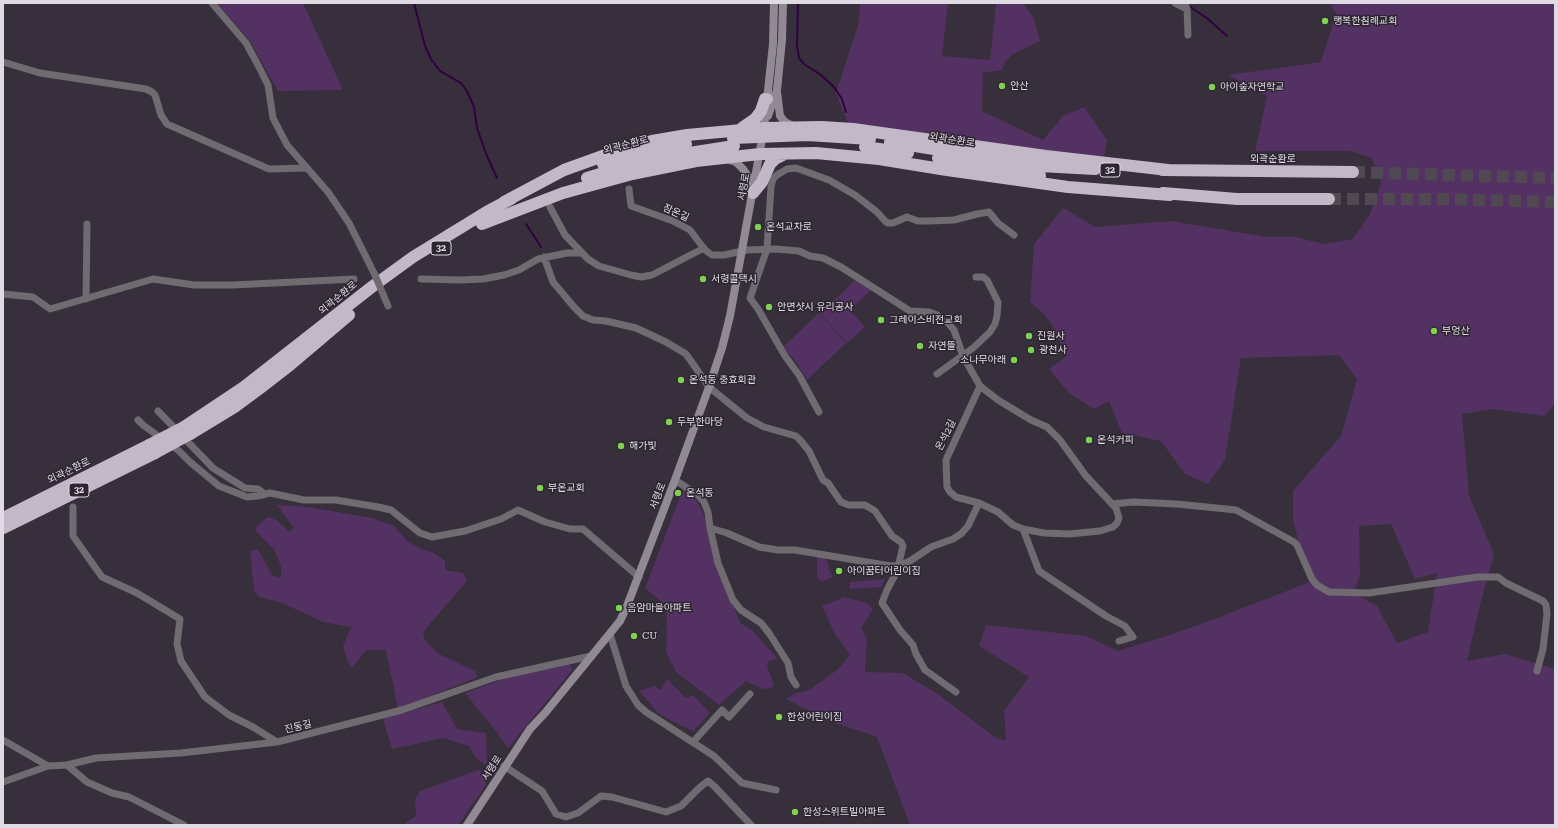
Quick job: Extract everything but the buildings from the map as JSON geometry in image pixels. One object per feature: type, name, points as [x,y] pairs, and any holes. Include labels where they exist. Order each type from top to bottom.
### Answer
[{"type":"highway","points":[[734,138],[755,119],[761,111],[767,94]]},
{"type":"highway","points":[[734,138],[764,128],[852,129],[1046,156],[1168,170]]},
{"type":"highway","name":"외곽순환로","points":[[187,430],[244,388],[367,290],[436,242],[504,202],[573,174],[622,158],[689,143],[734,138],[807,135],[1040,166],[1111,170],[1353,172]]},
{"type":"highway","name":"외곽순환로","points":[[3,528],[24,512],[236,406],[290,365],[395,278],[482,224],[543,194],[619,168],[734,138]]},
{"type":"highway","name":"외곽순환로","points":[[868,143],[1017,172],[1170,194],[1244,199],[1329,199]]},
{"type":"highway","points":[[753,193],[762,182],[772,160],[789,153]]},
{"type":"highway","points":[[482,224],[543,200],[585,186],[670,166],[725,157],[760,154],[816,153],[879,159],[954,172],[1068,187],[1170,194]]},
{"type":"highway","points":[[3,518],[24,512]]},
{"type":"highway","points":[[3,532],[24,512]]},
{"type":"street","points":[[212,3],[249,49],[268,85],[273,118],[287,145],[328,192],[350,223],[388,306]]},
{"type":"street","name":"서령로","points":[[467,825],[504,766],[530,729],[610,634],[624,613],[710,387],[727,329],[760,154],[773,44],[774,3]]},
{"type":"street","name":"서령로","points":[[764,128],[777,90],[782,40],[783,3]]},
{"type":"street","points":[[1175,3],[1186,6],[1188,35]]},
{"type":"street","points":[[3,62],[40,73],[146,89],[155,95],[161,115],[167,124],[269,169],[307,168]]},
{"type":"street","points":[[767,94],[777,90],[778,110],[781,118],[787,124],[798,128]]},
{"type":"street","points":[[725,157],[726,159],[736,162],[745,171],[751,182],[753,193]]},
{"type":"street","points":[[819,412],[803,381],[785,356],[750,298],[767,249],[773,180],[779,173],[793,168],[804,170],[835,183],[846,191],[855,195],[877,212],[887,223],[892,223],[906,217],[918,221],[954,220],[989,212],[998,223],[1014,235]]},
{"type":"street","name":"잠온길","points":[[629,189],[631,206],[673,221],[690,230],[708,253],[716,256],[742,251]]},
{"type":"street","points":[[550,207],[565,235],[588,259],[599,266],[641,278],[652,275],[704,248]]},
{"type":"street","points":[[86,299],[87,224]]},
{"type":"street","points":[[710,528],[727,533],[759,547],[778,550],[795,550],[891,566],[899,566],[910,561],[931,547],[953,539],[962,533],[968,526],[979,503],[998,512],[1013,525],[1023,529],[1044,532],[1069,534],[1107,530],[1114,526],[1119,520],[1118,512],[1112,504],[1086,476],[1060,440],[1047,427],[1031,420],[998,400],[980,386],[963,356],[954,330],[948,323],[937,315],[929,312],[910,311],[842,267],[823,258],[786,250],[767,249],[742,251]]},
{"type":"street","points":[[421,279],[483,279],[504,275],[519,270],[538,259],[566,253],[581,252]]},
{"type":"street","points":[[544,258],[553,282],[583,316],[593,320],[606,321],[636,328],[666,342],[686,354],[710,387],[747,418],[764,427],[796,436],[810,451],[823,480],[828,483],[838,498],[845,504],[868,506],[878,515],[892,536],[902,544],[902,556],[899,566],[882,603],[900,630],[913,645],[916,654],[926,670],[956,692]]},
{"type":"street","points":[[937,374],[963,356],[990,332],[995,324],[998,303],[983,277],[976,278]]},
{"type":"street","points":[[3,294],[33,297],[50,309],[153,278],[194,285],[233,285],[354,279]]},
{"type":"street","name":"온석2길","points":[[979,503],[956,497],[950,492],[947,486],[946,460],[980,386]]},
{"type":"street","points":[[158,411],[213,468],[245,488],[258,489],[265,494]]},
{"type":"street","points":[[138,420],[179,451],[219,486],[247,497],[270,493],[304,500],[336,500],[378,507],[391,510],[420,533],[432,537],[465,531],[500,519],[518,510],[545,522],[570,528],[583,529],[639,576]]},
{"type":"street","points":[[675,480],[698,495],[704,502],[708,510],[710,528],[718,563],[733,600],[741,610],[761,623],[769,633],[788,663],[791,677],[796,685]]},
{"type":"street","points":[[1112,504],[1133,502],[1177,504],[1236,510],[1294,542],[1297,545],[1312,579],[1317,585],[1329,592],[1369,593],[1477,576],[1498,577],[1506,583],[1544,601],[1546,605],[1547,614],[1544,642],[1537,672]]},
{"type":"street","points":[[73,507],[73,536],[102,577],[137,593],[180,619],[177,644],[181,661],[205,697],[229,715],[253,726],[277,742]]},
{"type":"street","points":[[1023,529],[1039,571],[1106,616],[1126,626],[1134,637],[1120,641]]},
{"type":"street","points":[[610,634],[626,686],[635,701],[646,712],[714,756],[742,783],[776,790]]},
{"type":"street","name":"진동길","points":[[3,782],[48,766],[67,765],[96,758],[181,753],[277,742],[402,710],[496,677],[591,656]]},
{"type":"street","points":[[693,742],[722,710],[729,717],[750,694]]},
{"type":"street","points":[[3,740],[48,766]]},
{"type":"street","points":[[67,765],[87,782],[112,793],[129,797],[184,825]]},
{"type":"street","points":[[504,766],[542,792],[556,814],[566,817],[578,813],[601,796],[612,797],[666,812],[681,806],[698,788],[708,781],[715,786],[751,825]]},
{"type":"shaded area","points":[[217,3],[303,3],[343,90],[278,91],[250,41]]},
{"type":"shaded area","points":[[860,3],[948,3],[942,56],[990,60],[996,3],[1023,3],[1034,19],[1040,41],[1011,55],[1004,64],[1002,70],[983,73],[982,111],[1043,140],[1063,116],[1084,107],[1107,140],[1104,157],[1036,153],[848,123],[836,93],[859,22]]},
{"type":"shaded area","points":[[1330,3],[1555,3],[1555,404],[1544,416],[1493,409],[1462,414],[1469,496],[1494,554],[1467,661],[1505,654],[1555,669],[1555,825],[910,825],[877,737],[830,721],[786,699],[796,693],[809,690],[837,670],[850,655],[835,634],[822,606],[844,597],[867,603],[873,609],[861,628],[867,640],[865,672],[903,673],[939,695],[996,738],[1006,741],[1004,711],[1029,677],[979,646],[986,625],[1086,636],[1118,651],[1212,620],[1315,580],[1301,553],[1293,519],[1293,491],[1341,436],[1357,379],[1339,355],[1241,358],[1225,460],[1208,484],[1185,474],[1161,441],[1122,433],[1109,401],[1094,409],[1069,393],[1049,369],[1067,356],[1051,323],[1044,314],[1030,302],[1034,244],[1063,208],[1095,227],[1172,221],[1266,237],[1295,237],[1324,244],[1353,239],[1370,214],[1381,183],[1372,158],[1350,151],[1255,151],[1267,96],[1228,75],[1321,62],[1336,14]],"holes":[[[1391,524],[1415,579],[1437,573],[1428,632],[1397,643],[1377,606],[1353,593],[1360,576],[1359,526]]]},
{"type":"shaded area","points":[[855,280],[871,290],[850,310],[838,297]]},
{"type":"shaded area","points":[[837,297],[865,327],[847,343],[820,313]]},
{"type":"shaded area","points":[[819,313],[846,343],[807,380],[797,363],[783,347]]},
{"type":"shaded area","points":[[683,489],[697,501],[704,515],[717,570],[740,623],[752,630],[777,658],[769,661],[767,666],[773,682],[773,687],[762,689],[746,681],[719,705],[676,672],[666,652],[667,617],[665,605],[645,588]]},
{"type":"shaded area","points":[[277,505],[308,507],[372,518],[394,526],[408,542],[423,550],[432,552],[445,561],[445,570],[463,573],[467,581],[423,632],[425,640],[437,653],[475,671],[478,677],[398,709],[386,650],[366,650],[352,668],[348,662],[343,646],[351,627],[323,622],[280,602],[259,597],[254,591],[250,551],[258,549],[272,575],[281,578],[281,566],[275,551],[255,530],[258,525],[268,517],[276,520],[290,532],[294,528]]},
{"type":"shaded area","points":[[817,556],[825,558],[833,577],[821,582],[817,577]]},
{"type":"shaded area","points":[[885,579],[881,587],[850,589],[850,582]]},
{"type":"shaded area","points":[[564,663],[570,664],[572,670],[508,748],[465,693],[501,680]]},
{"type":"shaded area","points":[[667,679],[686,698],[693,695],[710,713],[693,731],[657,712],[639,691],[654,686],[661,690]]},
{"type":"shaded area","points":[[442,702],[457,729],[486,733],[487,766],[476,758],[469,746],[443,738],[392,749],[383,719]]},
{"type":"shaded area","points":[[478,770],[485,775],[486,785],[458,825],[403,825],[416,816],[415,799],[420,791]]},
{"type":"waterway","points":[[414,3],[425,46],[431,59],[440,71],[461,83],[467,91],[474,107],[477,128],[497,178]]},
{"type":"waterway","points":[[798,3],[797,45],[799,58],[804,64],[821,75],[834,87],[842,99],[846,112]]},
{"type":"waterway","points":[[1189,6],[1208,19],[1227,36]]},
{"type":"waterway","points":[[526,224],[541,247]]},
{"type":"tunnel","points":[[1353,172],[1555,178]]},
{"type":"tunnel","points":[[1329,199],[1442,199],[1555,202]]},
{"type":"place","name":"행복한침례교회","points":[[1325,21]]},
{"type":"place","name":"안산","points":[[1002,86]]},
{"type":"place","name":"아이숲자연학교","points":[[1212,87]]},
{"type":"place","name":"온석교차로","points":[[758,227]]},
{"type":"place","name":"서령콜택시","points":[[703,279]]},
{"type":"place","name":"안면샷시 유리공사","points":[[769,307]]},
{"type":"place","name":"그레이스비전교회","points":[[881,320]]},
{"type":"place","name":"부엉산","points":[[1434,331]]},
{"type":"place","name":"진원사","points":[[1029,336]]},
{"type":"place","name":"자연뜰","points":[[920,346]]},
{"type":"place","name":"광천사","points":[[1031,350]]},
{"type":"place","name":"소나무아래","points":[[1014,360]]},
{"type":"place","name":"온석동 충효회관","points":[[681,380]]},
{"type":"place","name":"두부한마당","points":[[669,422]]},
{"type":"place","name":"온석커피","points":[[1089,440]]},
{"type":"place","name":"해가빛","points":[[621,446]]},
{"type":"place","name":"부온교회","points":[[540,488]]},
{"type":"place","name":"온석동","points":[[678,493]]},
{"type":"place","name":"아이꿈터어린이집","points":[[839,571]]},
{"type":"place","name":"음암마을아파트","points":[[619,608]]},
{"type":"place","name":"CU","points":[[634,636]]},
{"type":"place","name":"한성어린이집","points":[[779,717]]},
{"type":"place","name":"한성스위트빌아파트","points":[[795,812]]}]
